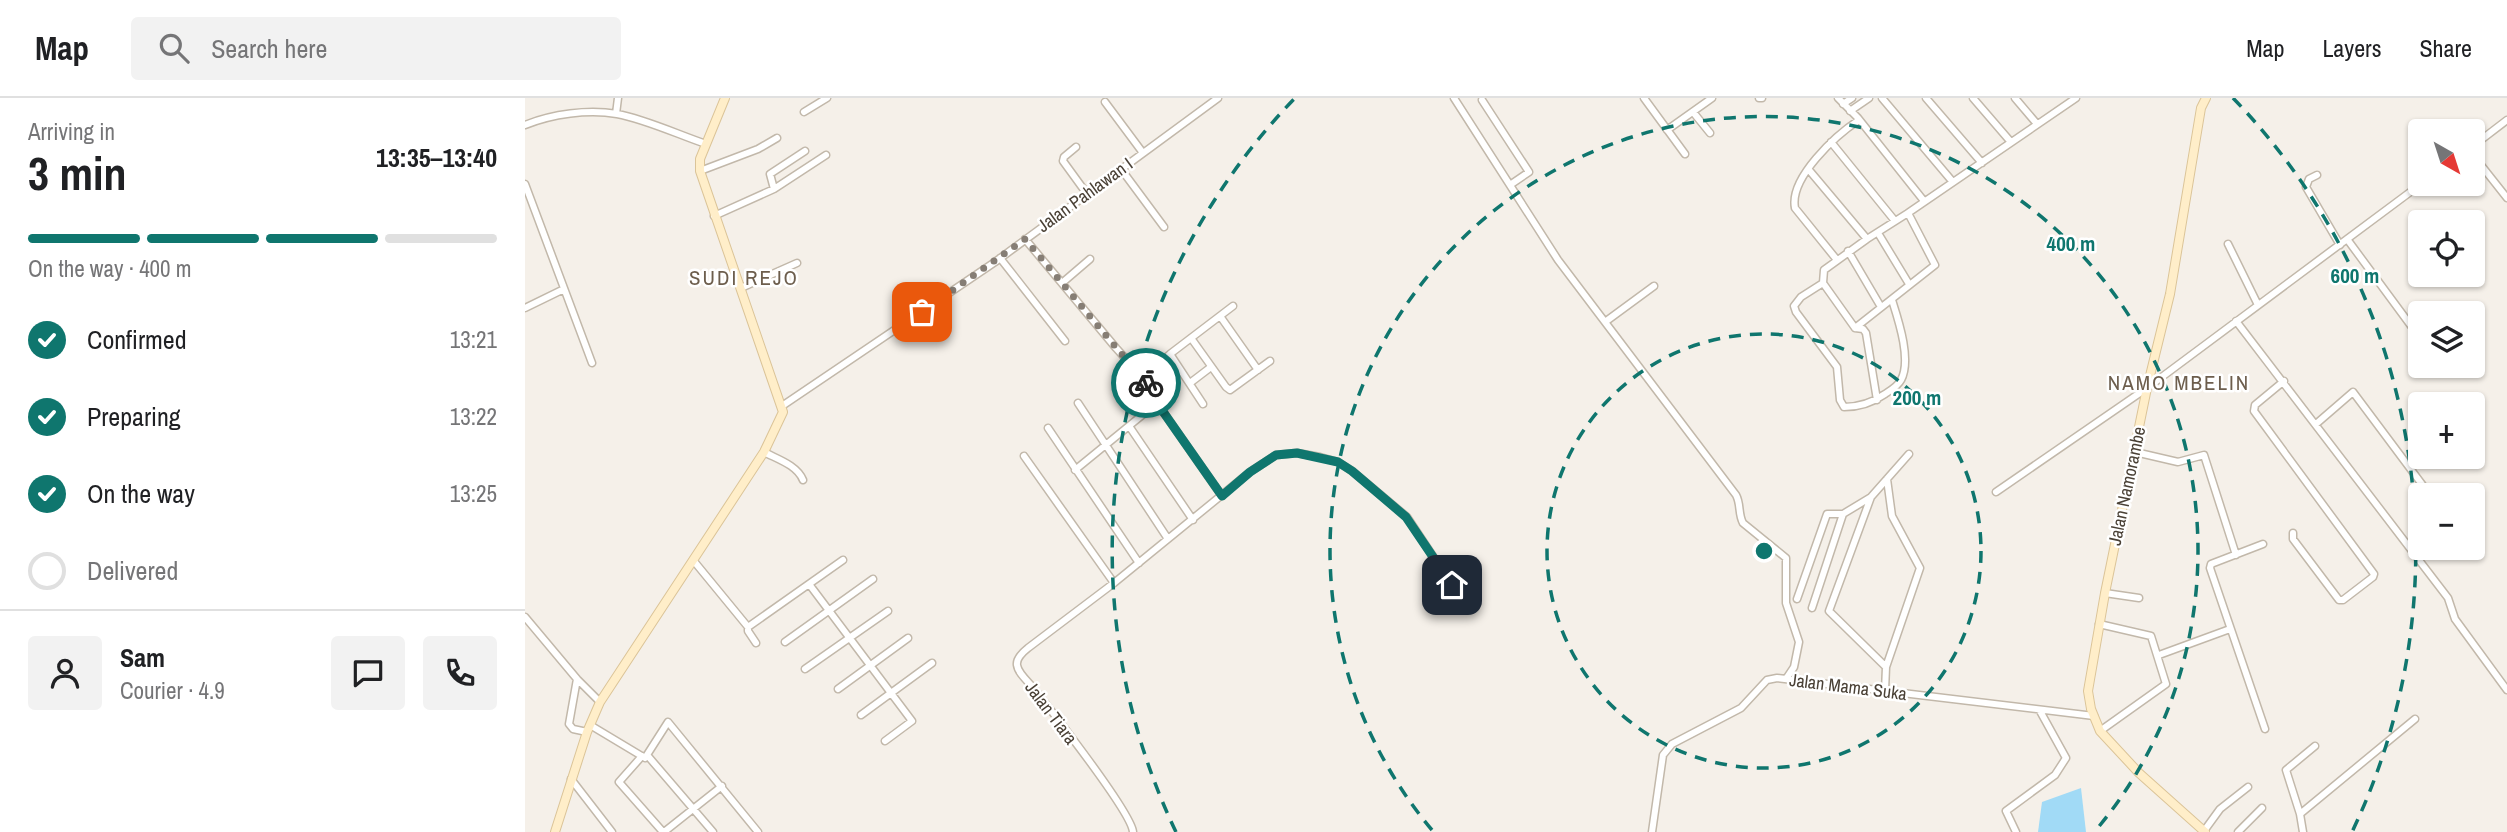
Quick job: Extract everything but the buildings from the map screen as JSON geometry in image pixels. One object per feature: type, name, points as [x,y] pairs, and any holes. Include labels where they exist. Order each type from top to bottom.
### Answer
[{"type":"main road","points":[[555,832],[588,728],[600,702],[764,452],[782,417],[782,406],[772,385],[700,171],[700,159],[725,98]]},
{"type":"main road","name":"Jalan Namorambe","points":[[2205,831],[2139,774],[2100,731],[2088,691],[2105,593],[2169,294],[2201,103],[2206,98]]},
{"type":"street","points":[[616,114],[618,98]]},
{"type":"street","points":[[1454,98],[1558,260],[1736,495],[1743,523],[1786,558],[1786,603],[1799,642],[1794,667],[1786,679]]},
{"type":"street","points":[[1656,98],[1646,101],[1685,154]]},
{"type":"street","points":[[1667,130],[1712,98]]},
{"type":"street","points":[[1852,98],[1841,101],[1924,201]]},
{"type":"street","points":[[1850,111],[1869,98]]},
{"type":"street","points":[[1882,98],[1952,181]]},
{"type":"street","points":[[1926,98],[1982,163]]},
{"type":"street","points":[[1973,98],[2010,141]]},
{"type":"street","points":[[2015,98],[2037,124]]},
{"type":"street","points":[[2061,98],[2067,105]]},
{"type":"street","points":[[1877,400],[1866,333],[1863,329],[1855,328],[1823,283],[1824,270],[2076,98]]},
{"type":"street","points":[[804,112],[822,99]]},
{"type":"street","name":"Jalan Pahlawan I","points":[[782,406],[1000,258],[1214,99]]},
{"type":"street","points":[[1482,100],[1529,172],[1510,185]]},
{"type":"street","points":[[1105,102],[1143,153]]},
{"type":"street","points":[[1693,112],[1710,133]]},
{"type":"street","points":[[525,125],[568,114],[616,114],[706,144]]},
{"type":"street","points":[[1837,260],[1794,204],[1797,190],[1809,170],[1839,133],[1859,120]]},
{"type":"street","points":[[2485,136],[2507,120]]},
{"type":"street","points":[[700,171],[758,149],[777,138]]},
{"type":"street","points":[[1831,142],[1895,221]]},
{"type":"street","points":[[1076,147],[1063,161],[1087,194]]},
{"type":"street","points":[[774,189],[770,174],[805,151]]},
{"type":"street","points":[[714,216],[774,189],[826,156]]},
{"type":"street","points":[[1121,169],[1164,227]]},
{"type":"street","points":[[1809,170],[1867,239]]},
{"type":"street","points":[[2485,170],[2507,198]]},
{"type":"street","points":[[2317,174],[2309,180],[2306,187],[2340,245]]},
{"type":"street","points":[[525,184],[592,363]]},
{"type":"street","points":[[1996,492],[2147,388],[2408,194]]},
{"type":"street","points":[[1855,328],[1935,265],[1908,213]]},
{"type":"street","points":[[1878,233],[1909,284]]},
{"type":"street","points":[[1025,239],[1143,378],[1157,403],[1222,496]]},
{"type":"street","points":[[2347,239],[2408,322]]},
{"type":"street","points":[[2228,244],[2258,305]]},
{"type":"street","points":[[1849,251],[1881,307]]},
{"type":"street","points":[[1000,258],[1065,341]]},
{"type":"street","points":[[1062,283],[1090,259]]},
{"type":"street","points":[[741,288],[797,263]]},
{"type":"street","points":[[1823,283],[1801,297],[1794,306],[1837,367],[1843,406],[1862,405],[1877,400],[1899,383],[1905,367],[1902,336],[1892,300]]},
{"type":"street","points":[[1605,322],[1654,286]]},
{"type":"street","points":[[525,308],[564,289]]},
{"type":"street","points":[[1143,378],[1233,306]]},
{"type":"street","points":[[1220,316],[1258,370]]},
{"type":"street","points":[[2236,321],[2448,598],[2455,619],[2507,690]]},
{"type":"street","points":[[1191,338],[1230,390],[1270,361]]},
{"type":"street","points":[[1170,354],[1203,404]]},
{"type":"street","points":[[1190,383],[1211,367]]},
{"type":"street","points":[[2284,381],[2255,405],[2254,411],[2327,507],[2374,573],[2373,577],[2343,600],[2339,600],[2293,539],[2294,533]]},
{"type":"street","points":[[2316,424],[2353,392],[2421,483]]},
{"type":"street","points":[[1078,403],[1168,538]]},
{"type":"street","points":[[1075,470],[1157,403]]},
{"type":"street","points":[[1129,426],[1193,520]]},
{"type":"street","points":[[1048,428],[1139,563]]},
{"type":"street","points":[[764,452],[794,468],[803,480]]},
{"type":"street","points":[[2135,452],[2178,462],[2204,455],[2236,555]]},
{"type":"street","points":[[1024,456],[1114,583],[1250,472],[1276,455],[1297,453],[1338,462],[1360,477],[1406,517],[1452,585]]},
{"type":"street","points":[[1886,667],[1829,611],[1871,498],[1909,454]]},
{"type":"street","points":[[1885,691],[1886,667],[1920,568],[1892,516],[1887,479]]},
{"type":"street","points":[[1797,599],[1827,514],[1843,514],[1871,498]]},
{"type":"street","points":[[1812,608],[1843,514]]},
{"type":"street","points":[[2263,544],[2211,564],[2210,568],[2265,729]]},
{"type":"street","points":[[693,560],[748,627],[756,643]]},
{"type":"street","points":[[748,627],[843,560]]},
{"type":"street","points":[[785,642],[873,579]]},
{"type":"street","name":"Jalan Tiara","points":[[1114,583],[1028,648],[1020,655],[1017,665],[1117,801],[1132,824],[1133,832]]},
{"type":"street","points":[[809,584],[912,721],[885,741]]},
{"type":"street","points":[[2105,593],[2139,598]]},
{"type":"street","points":[[804,670],[888,611]]},
{"type":"street","points":[[525,617],[600,702]]},
{"type":"street","points":[[2099,624],[2151,636],[2159,654],[2166,686],[2100,731]]},
{"type":"street","points":[[2159,654],[2230,629]]},
{"type":"street","points":[[838,689],[908,638]]},
{"type":"street","points":[[861,715],[932,663]]},
{"type":"street","name":"Jalan Mama Suka","points":[[1652,832],[1663,755],[1672,744],[1741,708],[1767,680],[1777,678],[2094,716]]},
{"type":"street","points":[[577,679],[569,724],[573,729],[588,728],[645,755],[713,832]]},
{"type":"street","points":[[2013,831],[2006,811],[2055,775],[2066,758],[2040,711]]},
{"type":"street","points":[[2300,814],[2414,719]]},
{"type":"street","points":[[722,786],[663,832],[619,782],[645,755],[668,722],[722,786],[758,832]]},
{"type":"street","points":[[2303,832],[2286,770],[2315,746]]},
{"type":"street","points":[[571,779],[612,832]]},
{"type":"street","points":[[2205,831],[2220,809],[2248,787]]},
{"type":"street","points":[[2238,832],[2262,808]]},
{"type":"water","points":[[2081,788],[2086,832],[2038,832],[2042,802]]},
{"type":"way so far","points":[[922,312],[1025,239],[1146,383]]},
{"type":"district","name":"SUDI REJO","points":[[744,278]]},
{"type":"district","name":"NAMO MBELIN","points":[[2179,383]]},
{"type":"route","points":[[1146,383],[1222,496],[1250,472],[1276,455],[1297,453],[1338,462],[1375,489],[1406,517],[1452,585]]}]
